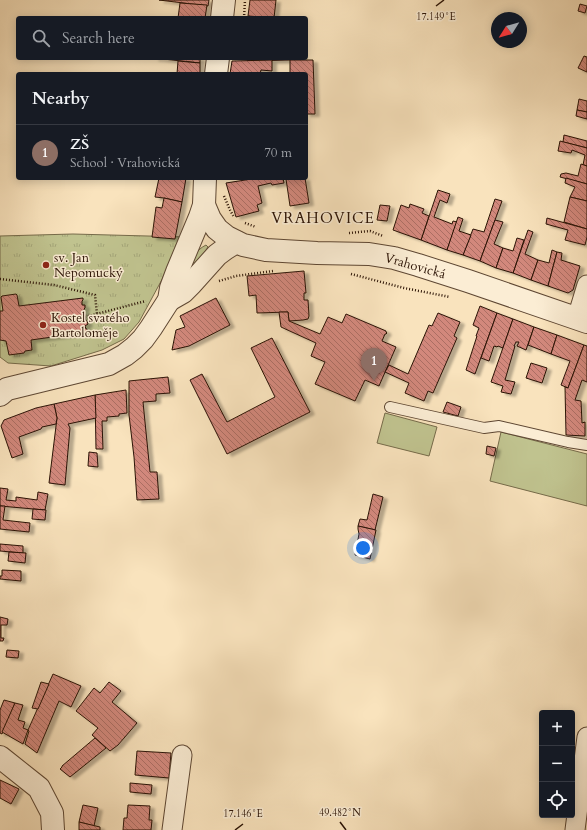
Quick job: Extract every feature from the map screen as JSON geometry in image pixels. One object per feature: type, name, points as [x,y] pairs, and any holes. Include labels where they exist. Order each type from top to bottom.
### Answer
[{"type":"street","points":[[222,16],[224,0]]},
{"type":"street","points":[[216,72],[218,60]]},
{"type":"street","points":[[2,389],[102,366],[125,355],[144,339],[151,328],[159,300],[172,288],[177,272],[200,217],[204,206],[206,180]]},
{"type":"street","name":"Vrahovická","points":[[204,206],[210,219],[227,237],[253,248],[317,253],[369,254],[394,258],[468,281],[582,320]]},
{"type":"street","points":[[159,300],[183,292],[217,255],[225,248],[236,242]]},
{"type":"street","points":[[582,320],[587,285]]},
{"type":"street","points":[[575,830],[587,737]]},
{"type":"street","points":[[172,830],[182,755]]},
{"type":"street","points":[[0,757],[39,788],[52,813],[53,830]]},
{"type":"lane","points":[[390,407],[484,428],[499,426],[568,442],[587,444]]},
{"type":"path","points":[[244,16],[245,0]]},
{"type":"path","points":[[214,284],[236,276],[275,271]]},
{"type":"path","points":[[345,272],[404,288],[455,298]]},
{"type":"path","points":[[0,279],[54,285],[95,295],[97,314]]},
{"type":"path","points":[[85,317],[159,300]]},
{"type":"green space","points":[[73,234],[185,237],[139,322],[124,339],[102,350],[51,366],[8,363],[0,357],[0,236]]},
{"type":"green space","points":[[206,245],[208,247],[197,264],[185,273],[196,253]]},
{"type":"green space","points":[[385,413],[437,427],[429,456],[377,443]]},
{"type":"green space","points":[[501,432],[587,454],[587,506],[490,481]]},
{"type":"building","points":[[159,0],[209,0],[208,6]]},
{"type":"building","points":[[250,0],[276,0],[274,16],[248,16]]},
{"type":"building","points":[[180,3],[207,5],[205,16],[178,16]]},
{"type":"building","points":[[580,4],[587,6],[585,13],[578,11]]},
{"type":"building","points":[[584,56],[587,57],[587,72],[578,68]]},
{"type":"building","points":[[172,60],[200,60],[200,63]]},
{"type":"building","points":[[248,60],[290,60],[248,61]]},
{"type":"building","points":[[272,60],[272,71],[261,70],[260,72],[230,72],[232,61]]},
{"type":"building","points":[[290,60],[313,60],[315,114],[308,114],[308,72],[290,72]]},
{"type":"building","points":[[178,61],[200,63],[200,72],[177,72]]},
{"type":"building","points":[[579,99],[587,101],[587,112],[577,110]]},
{"type":"building","points":[[577,110],[587,112],[587,119],[576,116]]},
{"type":"building","points":[[564,135],[587,141],[587,148],[563,142]]},
{"type":"building","points":[[560,141],[587,148],[587,166],[583,165],[585,155],[572,150],[571,153],[558,151]]},
{"type":"building","points":[[581,164],[587,166],[587,184],[560,177],[561,174],[566,173],[578,176]]},
{"type":"building","points":[[566,178],[587,184],[587,201],[570,197],[575,187],[565,183]]},
{"type":"building","points":[[159,180],[186,180],[182,202],[155,197]]},
{"type":"building","points":[[245,180],[283,180],[284,183],[272,185],[271,183],[258,186],[262,203],[257,205],[259,211],[236,217],[226,183]]},
{"type":"building","points":[[286,180],[305,180],[309,203],[290,206]]},
{"type":"building","points":[[438,190],[450,194],[447,203],[440,200],[434,217],[452,224],[453,221],[457,222],[447,250],[421,240]]},
{"type":"building","points":[[570,197],[587,201],[587,229],[564,222]]},
{"type":"building","points":[[164,198],[182,202],[175,239],[152,237],[156,207],[162,208]]},
{"type":"building","points":[[495,199],[502,201],[480,261],[463,255],[473,229],[484,232]]},
{"type":"building","points":[[410,204],[424,209],[422,213],[429,216],[421,240],[393,230],[401,205],[409,208]]},
{"type":"building","points":[[380,205],[390,206],[387,221],[377,220]]},
{"type":"building","points":[[458,217],[463,219],[459,231],[471,235],[463,255],[447,250]]},
{"type":"building","points":[[547,218],[587,229],[585,245],[565,240],[568,230],[546,224]]},
{"type":"building","points":[[495,220],[503,222],[494,244],[503,248],[496,268],[480,261]]},
{"type":"building","points":[[528,230],[533,232],[525,254],[538,260],[531,280],[513,273]]},
{"type":"building","points":[[517,238],[524,240],[513,273],[496,268],[503,248],[513,251]]},
{"type":"building","points":[[552,250],[557,252],[548,286],[531,280],[538,260],[549,263]]},
{"type":"building","points":[[557,252],[562,253],[561,260],[580,266],[573,290],[568,293],[548,286]]},
{"type":"building","points":[[304,271],[306,293],[304,293],[304,300],[308,300],[308,319],[289,321],[288,312],[257,313],[256,295],[249,296],[247,276]]},
{"type":"building","name":"Kostel svatého Bartoloměje","points":[[16,294],[19,306],[83,298],[82,305],[85,305],[85,317],[88,324],[85,326],[88,332],[31,340],[32,350],[25,351],[24,353],[9,355],[6,341],[0,340],[0,311],[3,311],[1,297]]},
{"type":"building","points":[[216,298],[230,325],[189,346],[172,350],[176,330],[185,327],[180,316]]},
{"type":"building","points":[[480,306],[497,313],[475,374],[466,370],[479,328],[473,325]]},
{"type":"building","points":[[279,312],[288,312],[289,321],[320,334],[328,317],[342,323],[346,314],[386,331],[387,333],[382,341],[396,347],[379,386],[365,380],[355,401],[315,384],[325,362],[311,356],[316,343],[281,327]]},
{"type":"building","points":[[438,313],[460,322],[454,336],[457,338],[433,393],[428,391],[424,401],[405,393],[409,383],[385,372],[389,365],[408,374],[429,325],[432,326]]},
{"type":"building","points":[[497,313],[513,319],[503,348],[494,346],[489,361],[481,358]]},
{"type":"building","points":[[513,319],[534,327],[526,350],[517,346],[519,342],[516,342],[514,346],[505,380],[515,382],[511,394],[501,392],[503,386],[491,382]]},
{"type":"building","points":[[534,327],[557,335],[551,354],[528,345]]},
{"type":"building","points":[[557,335],[584,345],[568,388],[561,385],[570,361],[551,354]]},
{"type":"building","points":[[272,338],[310,412],[227,454],[190,380],[202,374],[227,422],[275,397],[251,348]]},
{"type":"building","points":[[584,345],[587,346],[587,382],[582,380],[575,400],[581,401],[582,423],[585,422],[585,436],[566,435],[565,387],[568,388]]},
{"type":"building","points":[[531,363],[547,368],[542,383],[526,378]]},
{"type":"building","points":[[168,377],[170,393],[156,394],[156,401],[143,402],[150,472],[157,472],[159,499],[137,500],[129,415],[129,381]]},
{"type":"building","points":[[126,390],[127,413],[119,414],[119,416],[107,417],[107,421],[102,421],[103,449],[96,449],[95,395]]},
{"type":"building","points":[[95,395],[96,418],[68,424],[70,428],[65,485],[49,483],[57,418],[54,404]]},
{"type":"building","points":[[447,402],[461,407],[458,416],[443,412]]},
{"type":"building","points":[[54,404],[57,418],[56,424],[42,427],[41,429],[19,437],[23,454],[12,458],[1,426],[4,420],[36,408]]},
{"type":"building","points":[[487,446],[496,448],[494,456],[486,454]]},
{"type":"building","points":[[89,452],[97,453],[98,467],[88,466]]},
{"type":"building","points":[[0,488],[8,489],[6,500],[16,501],[16,497],[37,500],[38,492],[48,494],[45,510],[0,506]]},
{"type":"building","points":[[373,494],[383,497],[375,530],[358,526],[360,519],[367,520]]},
{"type":"building","points":[[0,506],[5,506],[3,520],[30,523],[29,532],[0,529]]},
{"type":"building","points":[[33,509],[46,510],[45,520],[32,519]]},
{"type":"building","points":[[358,526],[376,530],[370,559],[355,555],[359,534]]},
{"type":"building","points":[[0,544],[23,546],[23,553],[0,551]]},
{"type":"building","points":[[9,552],[26,553],[25,563],[8,561]]},
{"type":"building","points":[[2,570],[21,571],[21,581],[0,579],[0,576],[2,576]]},
{"type":"building","points":[[0,617],[8,619],[7,625],[1,625],[1,638],[4,638],[3,641],[0,641]]},
{"type":"building","points":[[7,650],[19,651],[18,658],[6,657]]},
{"type":"building","points":[[53,674],[81,686],[71,707],[59,701],[37,753],[25,744],[28,730]]},
{"type":"building","points":[[41,682],[49,684],[38,709],[32,708]]},
{"type":"building","points":[[109,682],[121,691],[112,702],[137,723],[118,745],[110,751],[92,735],[98,728],[76,711],[94,688],[100,693]]},
{"type":"building","points":[[4,700],[15,703],[2,734],[0,733],[0,710]]},
{"type":"building","points":[[15,703],[23,705],[18,720],[25,722],[23,728],[28,730],[23,744],[2,732]]},
{"type":"building","points":[[95,738],[106,748],[70,777],[60,769],[62,766]]},
{"type":"building","points":[[137,751],[171,753],[169,778],[135,775]]},
{"type":"building","points":[[0,780],[19,789],[11,804],[0,798]]},
{"type":"building","points":[[130,783],[152,785],[151,794],[130,792]]},
{"type":"building","points":[[83,805],[98,808],[94,826],[79,822]]},
{"type":"building","points":[[128,805],[150,806],[149,820],[152,820],[151,830],[123,830],[124,818],[127,818]]},
{"type":"building","points":[[79,822],[100,827],[100,830],[79,830]]},
{"type":"place","name":"sv. Jan Nepomucký","points":[[46,265]]},
{"type":"place","name":"Kostel svatého Bartoloměje","points":[[43,325]]},
{"type":"place","name":"ZŠ","points":[[374,381]]},
{"type":"district","name":"VRAHOVICE","points":[[323,218]]}]
